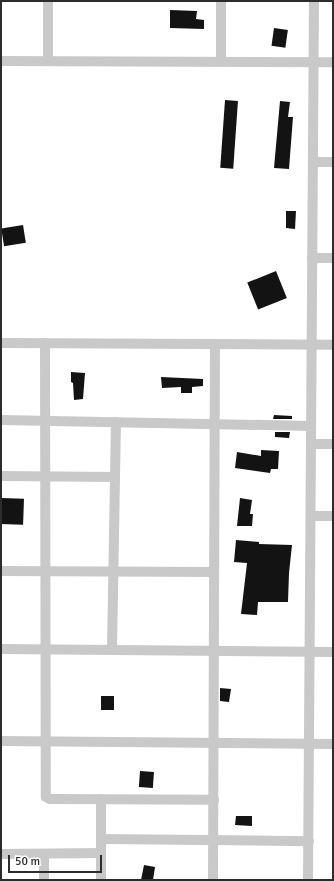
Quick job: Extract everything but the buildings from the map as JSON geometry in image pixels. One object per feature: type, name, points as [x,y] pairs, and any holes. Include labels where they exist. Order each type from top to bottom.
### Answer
[{"type":"street","points":[[48,1],[48,61]]},
{"type":"street","points":[[220,1],[221,62]]},
{"type":"street","points":[[308,880],[314,1]]},
{"type":"street","points":[[1,61],[333,62]]},
{"type":"street","points":[[313,162],[333,162]]},
{"type":"street","points":[[312,258],[333,258]]},
{"type":"street","points":[[1,343],[333,345]]},
{"type":"street","points":[[45,343],[47,476],[46,797],[50,799],[214,800]]},
{"type":"street","points":[[213,880],[215,344]]},
{"type":"street","points":[[1,420],[311,426]]},
{"type":"street","points":[[112,650],[116,422]]},
{"type":"street","points":[[312,444],[333,444]]},
{"type":"street","points":[[1,476],[115,477]]},
{"type":"street","points":[[311,516],[333,516]]},
{"type":"street","points":[[1,571],[214,572]]},
{"type":"street","points":[[1,649],[333,652]]},
{"type":"street","points":[[1,741],[333,744]]},
{"type":"street","points":[[101,799],[101,880]]},
{"type":"street","points":[[101,839],[309,841]]},
{"type":"street","points":[[1,854],[101,853]]},
{"type":"street","points":[[44,854],[44,880]]}]
